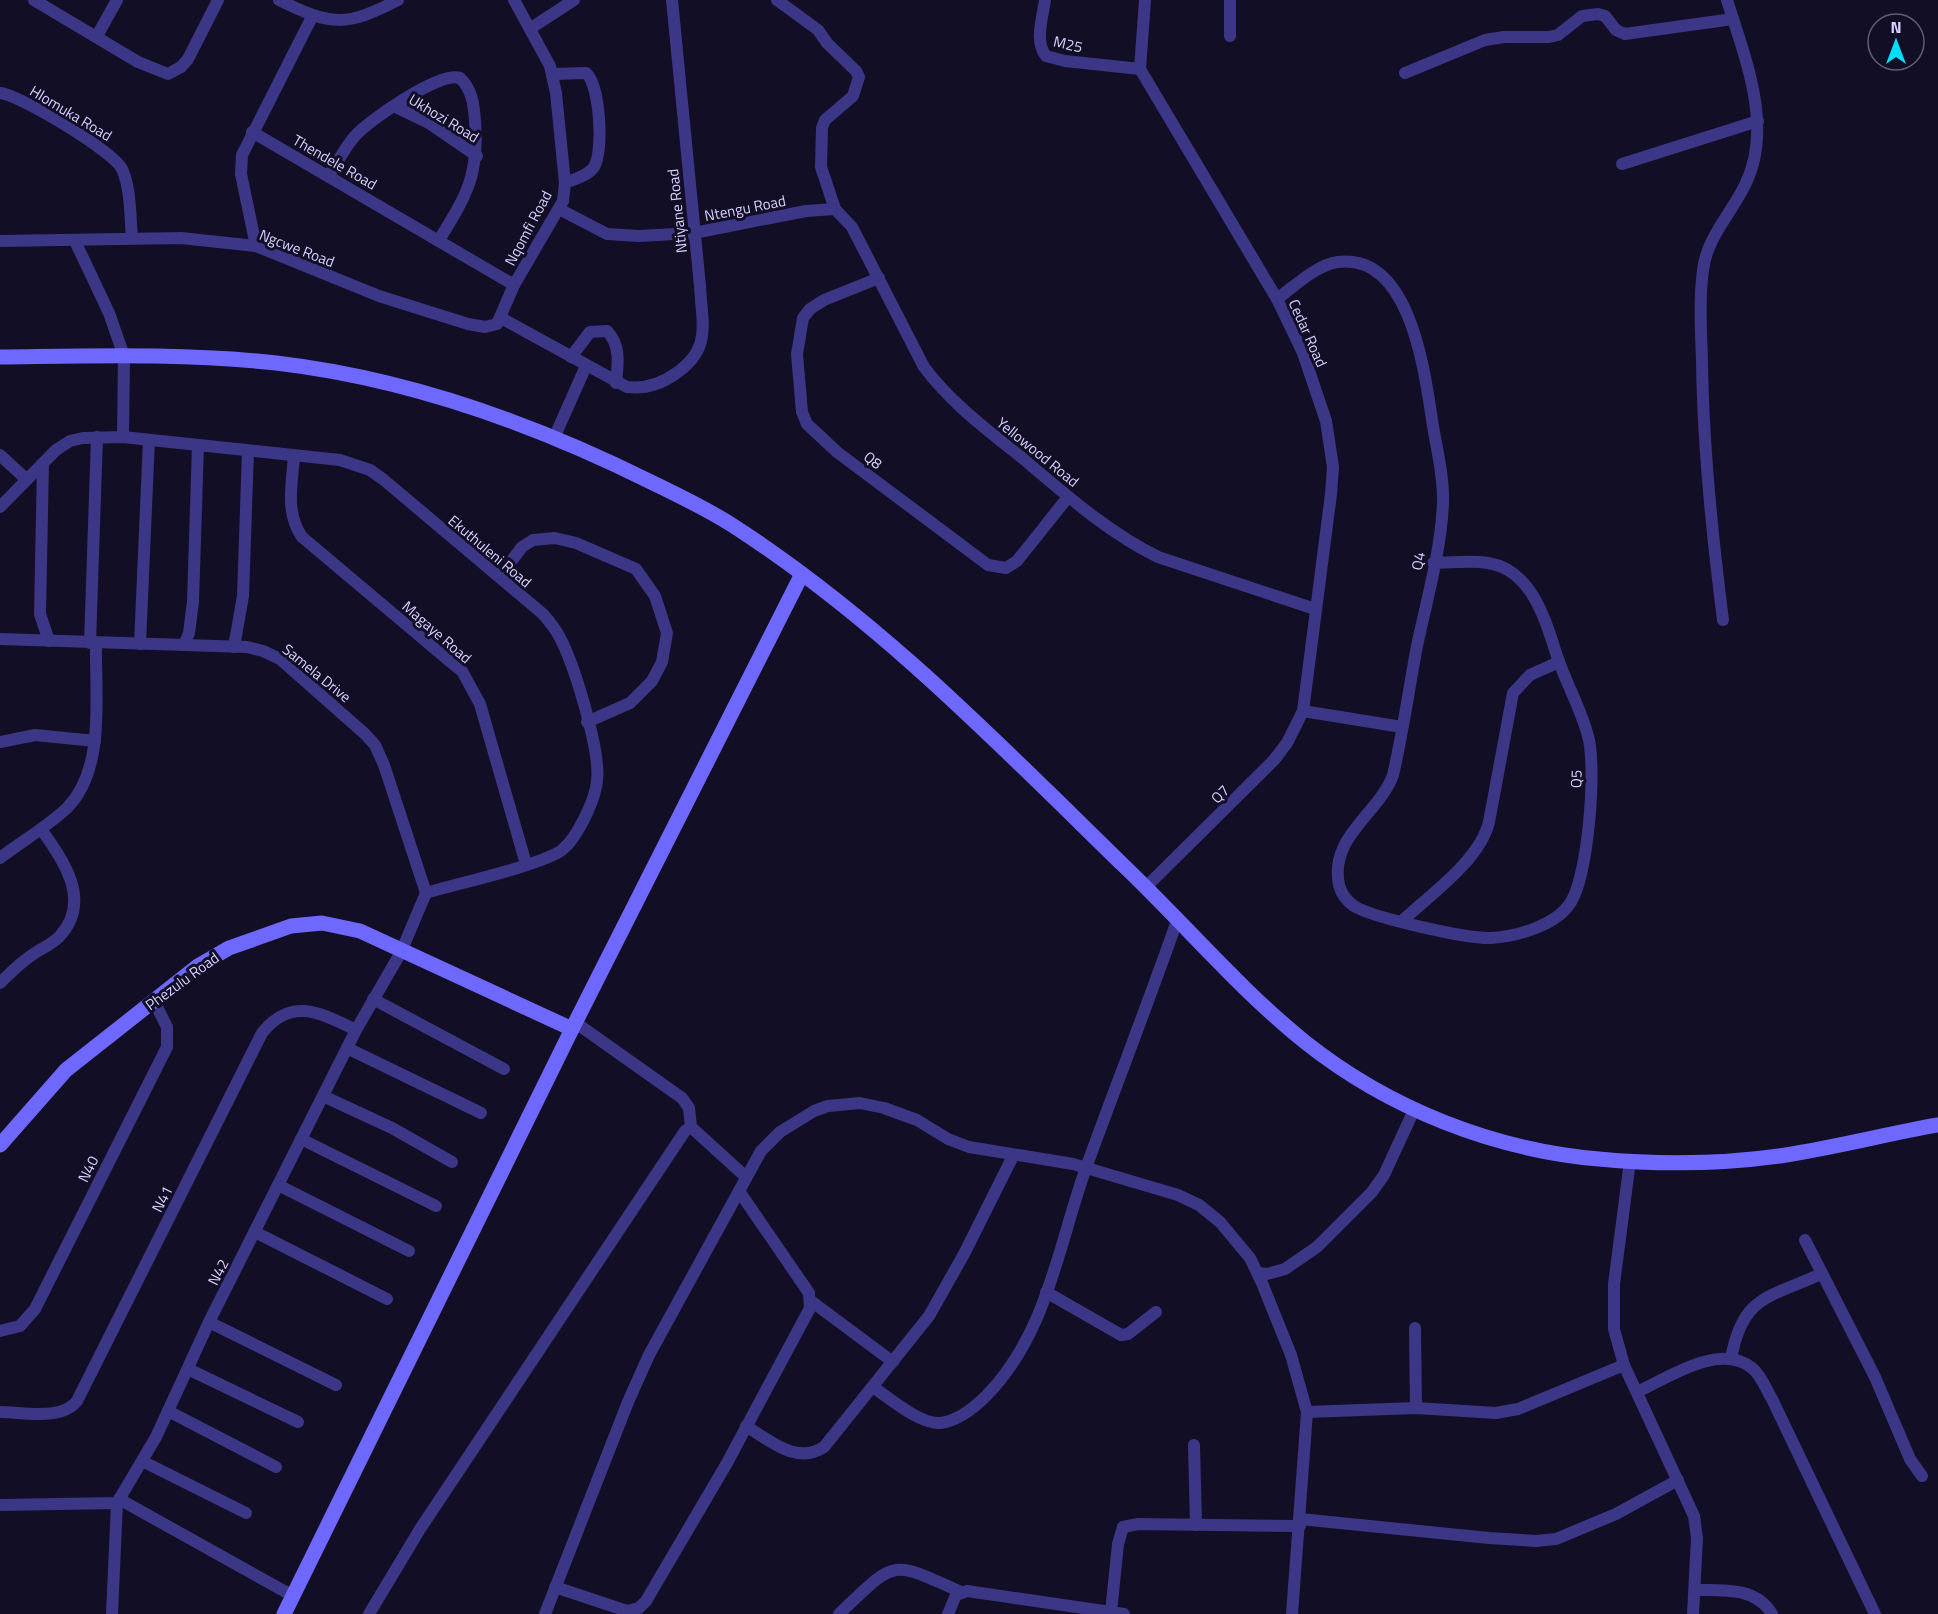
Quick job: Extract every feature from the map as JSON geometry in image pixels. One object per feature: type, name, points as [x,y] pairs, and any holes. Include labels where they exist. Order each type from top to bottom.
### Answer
[{"type":"street","points":[[34,0],[161,73],[174,72],[188,59],[218,0]]},
{"type":"street","points":[[97,36],[117,0]]},
{"type":"street","points":[[279,0],[312,17],[325,20],[352,20],[398,0]]},
{"type":"street","name":"Nqomfi Road","points":[[501,318],[514,285],[563,201],[565,183],[552,74],[545,53],[514,0]]},
{"type":"street","points":[[531,28],[574,0]]},
{"type":"street","name":"Ntiyane Road","points":[[616,383],[627,387],[643,387],[670,378],[688,366],[699,352],[703,329],[672,0]]},
{"type":"street","points":[[777,0],[818,30],[827,43],[856,70],[859,77],[853,96],[825,120],[822,128],[822,167],[836,209]]},
{"type":"street","name":"M25","points":[[1045,0],[1040,47],[1046,56],[1065,61],[1140,69]]},
{"type":"street","points":[[1140,69],[1145,0]]},
{"type":"street","points":[[1230,0],[1230,36]]},
{"type":"street","points":[[1723,620],[1705,450],[1701,291],[1707,251],[1746,184],[1755,158],[1758,121],[1733,19],[1726,0]]},
{"type":"street","points":[[1405,73],[1485,40],[1558,35],[1582,16],[1590,14],[1605,16],[1616,30],[1625,34],[1733,19]]},
{"type":"street","points":[[256,246],[241,174],[242,155],[312,17]]},
{"type":"street","name":"Cedar Road","points":[[1140,69],[1277,299],[1316,387],[1330,446],[1331,494],[1303,711]]},
{"type":"street","points":[[552,74],[586,73],[592,78],[596,89],[599,140],[596,160],[589,172],[565,183]]},
{"type":"street","name":"Ukhozi Road","points":[[329,175],[354,137],[369,123],[443,79],[460,78],[471,94],[477,156],[459,209],[439,240]]},
{"type":"street","name":"Hlomuka Road","points":[[0,93],[22,101],[116,160],[126,183],[132,238]]},
{"type":"street","name":"Ukhozi Road","points":[[396,106],[429,123],[477,156]]},
{"type":"street","points":[[1622,164],[1758,121]]},
{"type":"street","name":"Thendele Road","points":[[252,132],[514,285]]},
{"type":"street","name":"Ntengu Road","points":[[559,209],[607,234],[639,236],[694,233],[806,211],[836,209]]},
{"type":"street","name":"Yellowood Road","points":[[836,209],[852,227],[924,367],[962,409],[1068,496],[1133,545],[1158,557],[1315,609]]},
{"type":"street","name":"Ngcwe Road","points":[[0,241],[182,238],[256,246],[379,296],[457,321],[485,327],[497,324],[501,318]]},
{"type":"street","points":[[75,241],[109,313],[124,356],[123,437]]},
{"type":"street","name":"Q4","points":[[1277,299],[1317,271],[1340,262],[1366,265],[1386,280],[1398,297],[1414,329],[1422,359],[1442,487],[1442,510],[1390,784],[1349,836],[1339,859],[1338,871],[1341,892],[1354,906],[1402,921]]},
{"type":"street","name":"Q8","points":[[879,278],[824,300],[810,309],[803,318],[798,354],[799,385],[802,412],[807,424],[837,452],[988,565],[1006,568],[1017,561],[1068,496]]},
{"type":"street","points":[[501,318],[616,383],[618,354],[615,343],[607,331],[590,332],[571,357]]},
{"type":"street","points":[[0,357],[170,355],[231,359],[330,372],[445,400],[554,438],[627,470],[728,522],[837,599],[912,662],[1178,918],[1253,996],[1302,1040],[1370,1087],[1414,1110],[1489,1137],[1546,1151],[1630,1161],[1746,1160],[1788,1155],[1938,1125]]},
{"type":"street","points":[[554,438],[586,366]]},
{"type":"street","points":[[0,858],[67,808],[78,795],[90,769],[95,741],[93,643],[97,436]]},
{"type":"street","name":"Ekuthuleni Road","points":[[0,507],[56,450],[70,441],[97,436],[340,460],[370,470],[543,614],[560,637],[598,763],[598,780],[585,817],[562,850],[526,864],[426,893]]},
{"type":"street","points":[[140,644],[149,440]]},
{"type":"street","points":[[184,645],[189,633],[193,602],[198,445]]},
{"type":"street","points":[[234,647],[243,596],[248,451]]},
{"type":"street","points":[[0,455],[26,479]]},
{"type":"street","name":"Magaye Road","points":[[294,456],[290,510],[295,527],[302,537],[462,671],[471,686],[489,730],[526,864]]},
{"type":"street","points":[[43,463],[40,614],[49,641]]},
{"type":"street","points":[[500,576],[522,548],[533,540],[555,538],[576,543],[636,569],[656,596],[667,633],[662,662],[652,681],[630,703],[587,722]]},
{"type":"street","name":"Q5","points":[[1402,921],[1456,935],[1489,938],[1529,930],[1546,923],[1571,903],[1578,885],[1587,834],[1591,762],[1588,737],[1539,607],[1522,580],[1513,572],[1488,563],[1433,564]]},
{"type":"street","points":[[284,1614],[574,1026],[802,574]]},
{"type":"street","name":"Samela Drive","points":[[0,639],[234,647],[263,651],[280,659],[375,745],[384,765],[426,893]]},
{"type":"street","points":[[1402,921],[1482,842],[1489,822],[1513,693],[1530,675],[1559,662]]},
{"type":"street","points":[[1303,711],[1402,727]]},
{"type":"street","name":"Q7","points":[[1146,887],[1274,760],[1287,743],[1303,711]]},
{"type":"street","points":[[0,742],[35,735],[95,741]]},
{"type":"street","points":[[0,983],[19,964],[59,937],[72,912],[74,888],[72,879],[66,865],[41,829]]},
{"type":"street","points":[[401,952],[426,893]]},
{"type":"street","points":[[873,1387],[923,1420],[939,1424],[953,1420],[980,1403],[1013,1364],[1034,1327],[1063,1247],[1086,1168],[1136,1039],[1178,918]]},
{"type":"street","name":"Phezulu Road","points":[[0,1145],[66,1070],[198,966],[229,948],[291,926],[322,923],[360,931],[401,952],[574,1026]]},
{"type":"street","name":"N42","points":[[118,1501],[168,1411],[209,1322],[356,1030],[401,952]]},
{"type":"street","points":[[373,999],[504,1069]]},
{"type":"street","name":"N40","points":[[0,1331],[20,1326],[30,1317],[167,1047],[167,1027],[154,1001]]},
{"type":"street","name":"N41","points":[[0,1412],[61,1413],[71,1409],[77,1401],[262,1033],[272,1019],[282,1013],[310,1010],[321,1012],[356,1030]]},
{"type":"street","points":[[574,1026],[682,1098],[689,1108],[691,1127],[746,1177]]},
{"type":"street","points":[[347,1048],[481,1113]]},
{"type":"street","points":[[323,1096],[392,1128],[452,1162]]},
{"type":"street","points":[[545,1614],[628,1402],[649,1355],[762,1151],[780,1132],[814,1111],[843,1104],[860,1103],[884,1108],[918,1120],[948,1139],[969,1147],[1013,1156],[1042,1157],[1178,1195],[1198,1205],[1220,1222],[1235,1239],[1250,1258],[1257,1273],[1291,1355],[1307,1412],[1292,1614]]},
{"type":"street","points":[[1257,1273],[1267,1274],[1285,1269],[1317,1247],[1372,1192],[1384,1175],[1414,1110]]},
{"type":"street","points":[[369,1614],[420,1529],[680,1138],[691,1127]]},
{"type":"street","points":[[301,1139],[436,1206]]},
{"type":"street","points":[[746,1426],[794,1453],[814,1453],[824,1447],[929,1316],[1013,1156]]},
{"type":"street","points":[[1630,1161],[1614,1284],[1614,1329],[1624,1365],[1678,1480],[1696,1528],[1696,1590],[1693,1614]]},
{"type":"street","points":[[278,1185],[410,1251]]},
{"type":"street","points":[[555,1587],[619,1609],[639,1608],[646,1601],[810,1308],[809,1293],[739,1191]]},
{"type":"street","points":[[255,1232],[387,1299]]},
{"type":"street","points":[[1805,1240],[1875,1377],[1903,1444],[1922,1476]]},
{"type":"street","points":[[1731,1359],[1741,1320],[1753,1307],[1821,1274]]},
{"type":"street","points":[[1046,1292],[1121,1335],[1128,1334],[1155,1312]]},
{"type":"street","points":[[811,1301],[893,1362]]},
{"type":"street","points":[[209,1322],[336,1385]]},
{"type":"street","points":[[1414,1328],[1416,1408]]},
{"type":"street","points":[[1637,1392],[1703,1362],[1731,1359],[1752,1368],[1772,1400],[1875,1614]]},
{"type":"street","points":[[1307,1412],[1416,1408],[1496,1413],[1518,1409],[1624,1365]]},
{"type":"street","points":[[188,1369],[298,1422]]},
{"type":"street","points":[[168,1411],[276,1467]]},
{"type":"street","points":[[1194,1445],[1196,1525]]},
{"type":"street","points":[[142,1461],[246,1514]]},
{"type":"street","points":[[1111,1612],[1118,1544],[1123,1527],[1300,1522],[1489,1538],[1546,1540],[1556,1539],[1616,1514],[1678,1480]]},
{"type":"street","points":[[0,1505],[118,1501],[293,1596]]},
{"type":"street","points":[[112,1614],[118,1501]]},
{"type":"street","points":[[839,1614],[879,1577],[894,1568],[905,1568],[961,1593],[1124,1614]]},
{"type":"street","points":[[1696,1590],[1743,1592],[1767,1605],[1772,1614]]},
{"type":"street","points":[[948,1614],[953,1599],[961,1593]]}]
